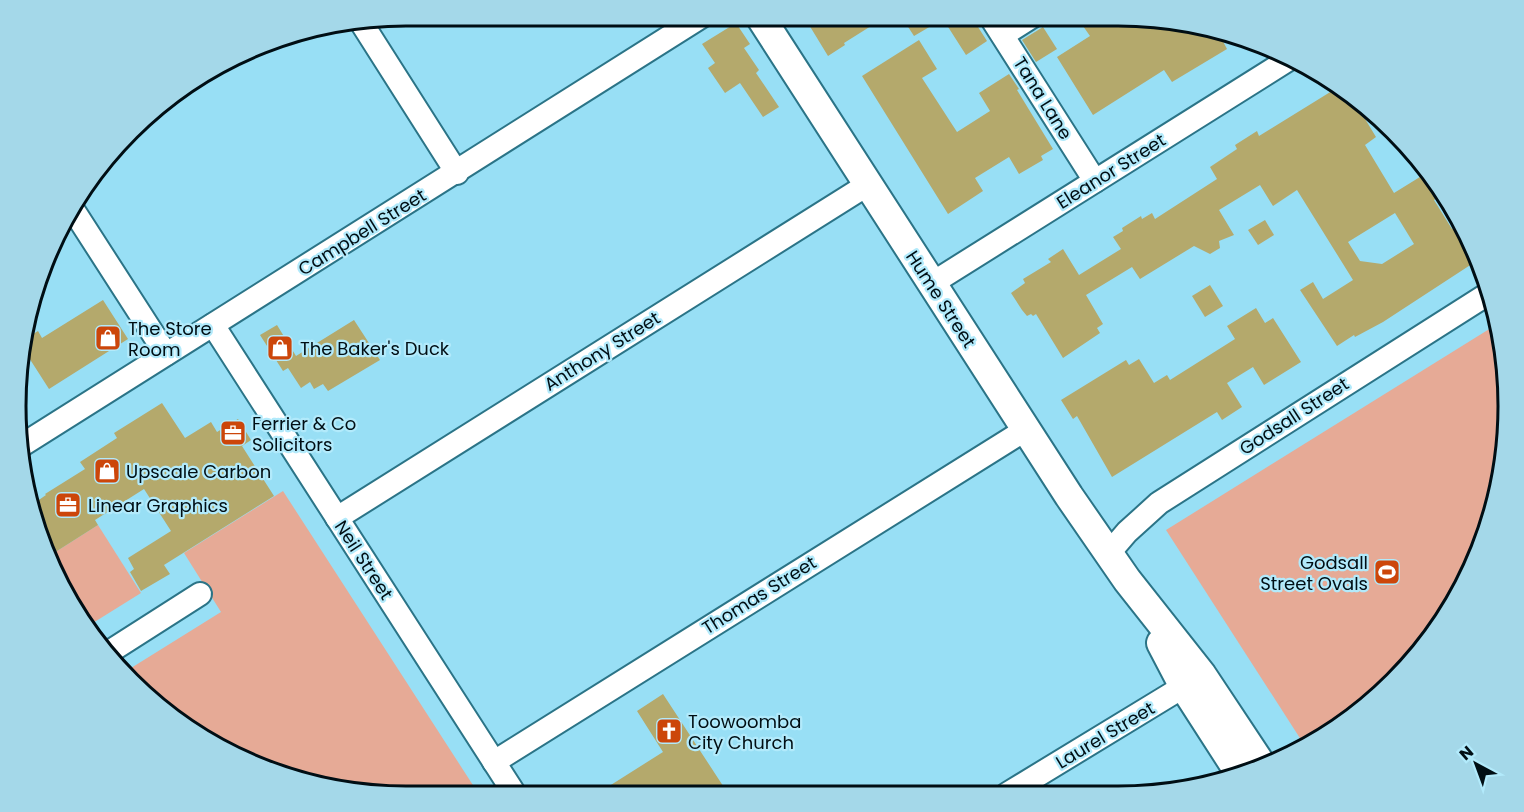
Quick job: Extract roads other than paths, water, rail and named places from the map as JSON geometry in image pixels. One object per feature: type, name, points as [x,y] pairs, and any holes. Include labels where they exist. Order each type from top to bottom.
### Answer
[{"type":"street","name":"Campbell Street","points":[[27,442],[687,26]]},
{"type":"street","name":"Hume Street","points":[[766,26],[1025,430],[1193,681],[1257,760]]},
{"type":"street","name":"Tana Lane","points":[[997,26],[1095,180]]},
{"type":"street","points":[[1003,35],[1017,26]]},
{"type":"street","points":[[365,28],[457,172]]},
{"type":"street","name":"Eleanor Street","points":[[931,284],[1283,63]]},
{"type":"street","name":"Anthony Street","points":[[337,518],[867,185]]},
{"type":"street","points":[[77,215],[166,354]]},
{"type":"street","name":"Godsall Street","points":[[1109,553],[1127,532],[1159,503],[1482,297]]},
{"type":"street","name":"Neil Street","points":[[213,325],[510,786]]},
{"type":"street","name":"Thomas Street","points":[[494,762],[1025,430]]},
{"type":"street","points":[[113,649],[200,594]]},
{"type":"street","name":"Hume Street","points":[[1193,681],[1237,767]]},
{"type":"street","name":"Laurel Street","points":[[1020,786],[1193,681]]},
{"type":"place","name":"The Store Room","points":[[108,338]]},
{"type":"place","name":"The Baker's Duck","points":[[280,348]]},
{"type":"place","name":"Ferrier & Co Solicitors","points":[[233,433]]},
{"type":"place","name":"Upscale Carbon","points":[[107,471]]},
{"type":"place","name":"Linear Graphics","points":[[68,505]]},
{"type":"place","name":"Godsall Street Ovals","points":[[1387,572]]},
{"type":"place","name":"Toowoomba City Church","points":[[669,731]]}]
